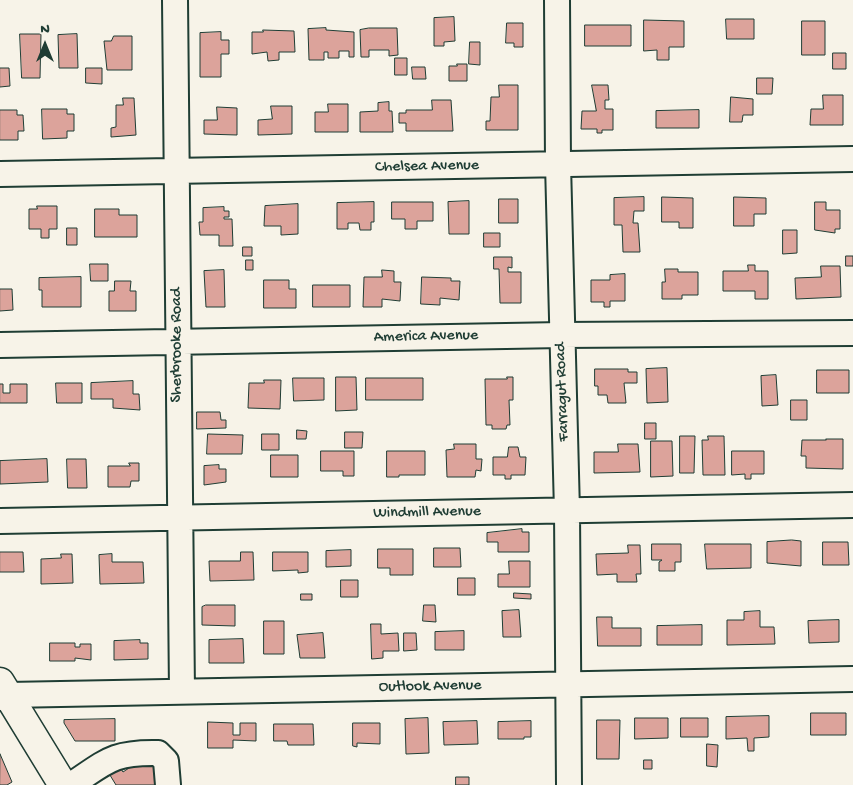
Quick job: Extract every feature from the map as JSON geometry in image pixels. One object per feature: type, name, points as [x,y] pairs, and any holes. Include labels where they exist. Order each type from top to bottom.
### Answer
[{"type":"main road","points":[[3,692],[63,785]]},
{"type":"street","name":"Sherbrooke Road","points":[[175,0],[182,691]]},
{"type":"street","name":"Farragut Road","points":[[557,0],[558,164],[567,511],[569,785]]},
{"type":"street","name":"Chelsea Avenue","points":[[0,174],[853,159]]},
{"type":"street","name":"America Avenue","points":[[0,345],[562,335],[853,333]]},
{"type":"street","name":"Windmill Avenue","points":[[0,520],[853,505]]},
{"type":"street","name":"Outlook Avenue","points":[[3,692],[182,691],[853,679]]},
{"type":"street","points":[[71,785],[112,758],[132,752],[158,753],[166,761],[168,785]]},
{"type":"building","points":[[454,17],[455,41],[444,42],[444,46],[434,46],[434,18]]},
{"type":"building","points":[[726,19],[754,19],[754,39],[727,39]]},
{"type":"building","points":[[644,20],[684,21],[684,47],[669,47],[669,60],[657,60],[657,50],[644,51]]},
{"type":"building","points":[[802,21],[825,21],[825,55],[802,55]]},
{"type":"building","points":[[507,23],[523,23],[523,47],[514,47],[514,43],[506,43]]},
{"type":"building","points":[[585,25],[631,25],[631,46],[585,46]]},
{"type":"building","points":[[326,28],[326,30],[354,32],[354,57],[349,57],[349,51],[339,51],[339,58],[328,58],[328,52],[324,52],[324,60],[309,60],[308,29]]},
{"type":"building","points":[[369,28],[397,28],[398,55],[389,56],[389,50],[369,50],[369,57],[361,57],[360,30]]},
{"type":"building","points":[[263,30],[294,31],[295,52],[279,52],[279,60],[268,61],[267,52],[252,54],[252,32],[263,32]]},
{"type":"building","points":[[221,32],[221,40],[229,40],[229,54],[221,54],[221,77],[200,77],[200,33]]},
{"type":"building","points":[[20,34],[41,34],[40,78],[22,78]]},
{"type":"building","points":[[77,34],[78,68],[59,68],[58,35]]},
{"type":"building","points":[[114,36],[132,36],[132,70],[107,70],[104,41],[111,41]]},
{"type":"building","points":[[470,42],[480,42],[480,65],[469,64]]},
{"type":"building","points":[[833,53],[846,53],[846,69],[833,69]]},
{"type":"building","points":[[395,58],[407,58],[407,75],[395,75]]},
{"type":"building","points":[[457,64],[467,64],[467,81],[449,81],[449,66],[457,66]]},
{"type":"building","points":[[412,67],[425,67],[426,79],[413,79]]},
{"type":"building","points":[[0,68],[9,68],[10,86],[0,87]]},
{"type":"building","points":[[86,68],[102,68],[102,84],[86,83]]},
{"type":"building","points":[[757,78],[773,78],[772,94],[757,94]]},
{"type":"building","points":[[499,85],[518,85],[518,130],[486,130],[486,121],[490,121],[491,97],[499,97]]},
{"type":"building","points":[[592,85],[608,85],[609,100],[605,100],[605,109],[613,109],[613,130],[602,130],[602,133],[597,133],[597,129],[581,129],[582,111],[596,111]]},
{"type":"building","points":[[823,95],[843,95],[843,125],[810,125],[811,109],[823,109]]},
{"type":"building","points":[[731,97],[753,99],[753,115],[743,115],[742,122],[730,122]]},
{"type":"building","points":[[123,98],[134,98],[136,135],[111,137],[111,128],[116,127],[116,105],[123,105]]},
{"type":"building","points":[[432,100],[451,100],[453,131],[406,131],[406,123],[399,123],[399,113],[406,113],[406,110],[432,110]]},
{"type":"building","points":[[389,102],[389,111],[392,111],[393,132],[360,132],[360,112],[378,111],[378,103]]},
{"type":"building","points":[[328,104],[348,104],[348,132],[315,132],[315,112],[328,112]]},
{"type":"building","points":[[271,106],[292,106],[292,134],[258,135],[258,120],[272,119]]},
{"type":"building","points":[[217,107],[237,108],[237,135],[204,134],[204,120],[217,120]]},
{"type":"building","points":[[42,109],[67,109],[67,114],[74,114],[74,131],[67,131],[67,138],[43,139]]},
{"type":"building","points":[[0,110],[17,110],[17,115],[23,115],[24,131],[18,131],[18,140],[0,140]]},
{"type":"building","points":[[699,110],[699,128],[656,128],[656,111]]},
{"type":"building","points":[[644,197],[644,211],[634,211],[633,223],[638,223],[640,252],[623,252],[622,225],[614,225],[614,198]]},
{"type":"building","points":[[662,197],[693,198],[693,228],[679,228],[679,222],[662,222]]},
{"type":"building","points":[[734,197],[766,198],[766,214],[754,214],[754,226],[734,226]]},
{"type":"building","points":[[499,199],[518,199],[518,223],[499,223]]},
{"type":"building","points":[[469,201],[469,234],[449,234],[448,202]]},
{"type":"building","points":[[374,202],[374,222],[371,222],[371,230],[360,230],[359,223],[348,223],[348,229],[337,229],[337,203]]},
{"type":"building","points":[[392,202],[433,202],[433,221],[417,221],[417,229],[405,229],[405,219],[392,219]]},
{"type":"building","points":[[815,202],[826,202],[826,210],[840,210],[840,229],[835,229],[835,233],[815,230]]},
{"type":"building","points":[[298,204],[298,234],[281,235],[281,226],[264,226],[265,206]]},
{"type":"building","points":[[37,206],[57,206],[57,229],[49,229],[49,238],[41,238],[41,229],[29,229],[29,209],[37,209]]},
{"type":"building","points":[[224,207],[224,211],[229,211],[229,217],[224,217],[224,219],[232,219],[233,246],[219,246],[219,235],[200,235],[199,222],[203,222],[203,208]]},
{"type":"building","points":[[95,209],[119,209],[119,215],[137,215],[137,237],[95,237]]},
{"type":"building","points":[[67,228],[77,228],[77,245],[67,245]]},
{"type":"building","points":[[783,230],[797,230],[797,253],[783,254]]},
{"type":"building","points":[[484,233],[500,233],[500,247],[484,247]]},
{"type":"building","points":[[243,247],[252,247],[252,256],[243,256]]},
{"type":"building","points":[[846,256],[853,256],[853,266],[846,266]]},
{"type":"building","points":[[494,257],[512,257],[512,268],[508,267],[508,272],[521,272],[521,303],[500,303],[499,269],[494,269]]},
{"type":"building","points":[[246,260],[253,260],[253,270],[246,270]]},
{"type":"building","points":[[90,264],[108,264],[108,281],[91,281]]},
{"type":"building","points":[[748,265],[755,265],[755,271],[768,271],[768,299],[755,299],[755,291],[723,291],[723,271],[748,271]]},
{"type":"building","points":[[821,266],[840,266],[841,297],[796,299],[795,278],[821,277]]},
{"type":"building","points":[[665,269],[678,269],[678,272],[698,272],[698,295],[682,295],[682,299],[662,299],[662,282],[665,282]]},
{"type":"building","points":[[224,270],[225,307],[206,307],[204,271]]},
{"type":"building","points":[[382,270],[394,271],[394,282],[401,282],[400,301],[382,299],[382,307],[363,307],[364,277],[382,277]]},
{"type":"building","points":[[625,274],[625,301],[610,301],[610,307],[604,307],[604,302],[591,302],[591,280],[610,280],[610,275]]},
{"type":"building","points":[[81,277],[81,307],[42,307],[42,290],[39,290],[39,278]]},
{"type":"building","points":[[422,277],[451,278],[451,281],[460,281],[459,300],[440,298],[440,305],[421,304]]},
{"type":"building","points":[[264,280],[289,280],[289,289],[296,289],[296,308],[264,308]]},
{"type":"building","points":[[115,281],[131,281],[130,291],[136,291],[136,311],[109,311],[109,291],[114,291]]},
{"type":"building","points":[[313,285],[350,285],[350,307],[313,307]]},
{"type":"building","points":[[0,289],[12,289],[13,310],[0,311]]},
{"type":"building","points":[[667,368],[668,402],[647,403],[646,369]]},
{"type":"building","points":[[595,369],[628,369],[628,372],[637,372],[637,383],[624,383],[626,403],[608,403],[607,395],[598,395],[598,386],[595,386]]},
{"type":"building","points":[[817,370],[849,370],[849,393],[817,393]]},
{"type":"building","points":[[776,375],[778,405],[762,406],[761,376]]},
{"type":"building","points":[[336,377],[356,377],[357,410],[336,411]]},
{"type":"building","points":[[507,377],[513,377],[513,400],[509,400],[510,425],[507,425],[506,429],[492,429],[492,425],[486,425],[485,379],[507,379]]},
{"type":"building","points":[[293,378],[324,378],[324,400],[294,401]]},
{"type":"building","points":[[366,378],[423,378],[423,400],[366,400]]},
{"type":"building","points":[[264,380],[281,380],[280,409],[248,408],[249,383],[264,383]]},
{"type":"building","points":[[133,381],[133,394],[139,394],[140,410],[113,408],[113,399],[91,399],[91,383]]},
{"type":"building","points":[[56,383],[82,383],[82,403],[57,403]]},
{"type":"building","points":[[0,384],[3,384],[3,393],[10,393],[10,384],[27,384],[27,403],[0,403]]},
{"type":"building","points":[[791,400],[807,400],[807,420],[791,420]]},
{"type":"building","points":[[197,412],[220,412],[221,420],[226,420],[226,428],[197,429]]},
{"type":"building","points":[[645,423],[656,423],[656,439],[645,439]]},
{"type":"building","points":[[297,430],[307,431],[306,439],[297,439]]},
{"type":"building","points":[[345,432],[363,432],[362,448],[345,448]]},
{"type":"building","points":[[208,434],[243,435],[242,454],[207,454]]},
{"type":"building","points":[[262,434],[279,434],[279,450],[262,450]]},
{"type":"building","points":[[680,436],[695,436],[694,473],[680,473]]},
{"type":"building","points":[[708,436],[724,436],[725,475],[703,475],[702,440],[708,440]]},
{"type":"building","points":[[843,439],[843,469],[806,468],[806,456],[801,456],[802,440]]},
{"type":"building","points":[[651,441],[672,441],[673,476],[651,477]]},
{"type":"building","points":[[454,444],[476,444],[476,459],[482,459],[481,471],[476,470],[475,477],[447,477],[446,450],[454,449]]},
{"type":"building","points":[[618,444],[638,444],[640,472],[594,473],[594,452],[618,452]]},
{"type":"building","points":[[509,447],[518,447],[520,457],[526,457],[525,475],[511,475],[511,479],[505,479],[505,475],[493,475],[493,457],[507,457]]},
{"type":"building","points":[[321,451],[354,451],[354,476],[343,476],[343,471],[321,471]]},
{"type":"building","points":[[387,451],[425,451],[425,475],[387,477]]},
{"type":"building","points":[[732,451],[764,451],[764,474],[751,474],[751,479],[745,479],[745,474],[732,475]]},
{"type":"building","points":[[271,455],[298,455],[298,477],[271,477]]},
{"type":"building","points":[[47,459],[48,482],[0,484],[0,461]]},
{"type":"building","points":[[67,459],[86,459],[87,488],[68,488]]},
{"type":"building","points":[[129,463],[139,463],[139,481],[131,481],[130,487],[108,487],[108,466],[130,466]]},
{"type":"building","points":[[219,465],[219,469],[226,469],[226,482],[204,485],[204,466]]},
{"type":"building","points":[[522,529],[522,532],[529,532],[529,552],[498,552],[498,542],[487,542],[487,533]]},
{"type":"building","points":[[801,541],[801,566],[767,563],[767,542]]},
{"type":"building","points":[[823,542],[848,542],[849,565],[823,565]]},
{"type":"building","points":[[652,544],[681,544],[681,562],[675,562],[675,571],[659,571],[659,562],[662,560],[652,560]]},
{"type":"building","points":[[705,544],[751,544],[751,568],[707,569]]},
{"type":"building","points":[[628,545],[640,545],[641,574],[636,574],[637,582],[617,582],[617,574],[597,575],[596,554],[628,553]]},
{"type":"building","points":[[434,548],[460,548],[461,567],[434,567]]},
{"type":"building","points":[[378,549],[413,549],[413,575],[390,575],[390,568],[378,568]]},
{"type":"building","points":[[351,550],[351,566],[326,567],[326,551]]},
{"type":"building","points":[[0,552],[23,552],[24,572],[0,572]]},
{"type":"building","points":[[241,552],[253,552],[254,580],[210,581],[209,561],[240,561]]},
{"type":"building","points":[[273,552],[308,552],[308,572],[298,573],[298,570],[273,571]]},
{"type":"building","points":[[61,554],[72,554],[73,583],[41,584],[41,559],[61,558]]},
{"type":"building","points":[[112,554],[112,562],[143,562],[144,583],[100,584],[99,555]]},
{"type":"building","points":[[509,561],[530,561],[530,587],[498,587],[498,574],[509,574]]},
{"type":"building","points":[[458,578],[475,578],[475,595],[458,595]]},
{"type":"building","points":[[341,580],[358,580],[358,597],[341,597]]},
{"type":"building","points":[[514,593],[531,594],[531,599],[514,598]]},
{"type":"building","points":[[301,594],[312,594],[312,600],[301,600]]},
{"type":"building","points":[[206,605],[235,605],[235,626],[202,625],[202,607]]},
{"type":"building","points":[[424,605],[435,605],[436,622],[423,621]]},
{"type":"building","points":[[519,610],[521,637],[503,637],[502,611]]},
{"type":"building","points":[[760,611],[760,627],[774,627],[775,644],[727,645],[727,620],[744,620],[744,612]]},
{"type":"building","points":[[597,617],[612,617],[612,628],[641,628],[641,646],[598,646]]},
{"type":"building","points":[[839,620],[839,642],[809,643],[808,621]]},
{"type":"building","points":[[264,621],[284,621],[284,654],[264,654]]},
{"type":"building","points":[[371,624],[381,624],[381,634],[398,633],[399,651],[383,651],[383,658],[372,659]]},
{"type":"building","points":[[702,625],[702,645],[657,645],[657,626]]},
{"type":"building","points":[[464,631],[464,650],[435,650],[435,632]]},
{"type":"building","points":[[323,633],[325,658],[300,658],[297,635]]},
{"type":"building","points":[[404,633],[416,633],[417,650],[404,651]]},
{"type":"building","points":[[243,639],[244,663],[209,663],[209,640]]},
{"type":"building","points":[[140,640],[140,643],[148,643],[148,659],[114,660],[114,641]]},
{"type":"building","points":[[50,643],[75,643],[75,647],[80,647],[80,644],[91,644],[91,660],[75,658],[75,661],[50,661]]},
{"type":"building","points":[[811,713],[846,713],[846,735],[811,735]]},
{"type":"building","points":[[769,716],[769,737],[754,738],[754,751],[748,751],[747,738],[726,739],[726,717]]},
{"type":"building","points":[[428,718],[429,753],[406,754],[405,719]]},
{"type":"building","points":[[635,718],[668,718],[668,738],[635,739]]},
{"type":"building","points":[[681,718],[708,718],[708,737],[681,737]]},
{"type":"building","points":[[115,719],[115,741],[75,741],[64,723],[64,720]]},
{"type":"building","points":[[597,720],[620,720],[619,759],[597,759]]},
{"type":"building","points":[[477,721],[478,744],[444,745],[443,722]]},
{"type":"building","points":[[531,721],[531,737],[524,737],[524,739],[498,739],[498,722]]},
{"type":"building","points":[[208,722],[233,723],[233,735],[240,735],[240,723],[256,723],[256,741],[233,740],[233,748],[208,748]]},
{"type":"building","points":[[353,723],[380,723],[380,744],[357,743],[357,747],[353,746]]},
{"type":"building","points":[[274,724],[313,724],[314,745],[288,745],[287,741],[274,741]]},
{"type":"building","points":[[707,744],[718,745],[717,767],[707,766]]},
{"type":"building","points":[[0,754],[12,782],[7,785],[0,785]]},
{"type":"building","points":[[644,760],[652,760],[652,769],[644,769]]},
{"type":"building","points":[[116,761],[123,772],[135,764],[153,764],[160,775],[160,785],[116,785],[105,767]]},
{"type":"building","points":[[456,777],[469,777],[469,785],[456,785]]}]
